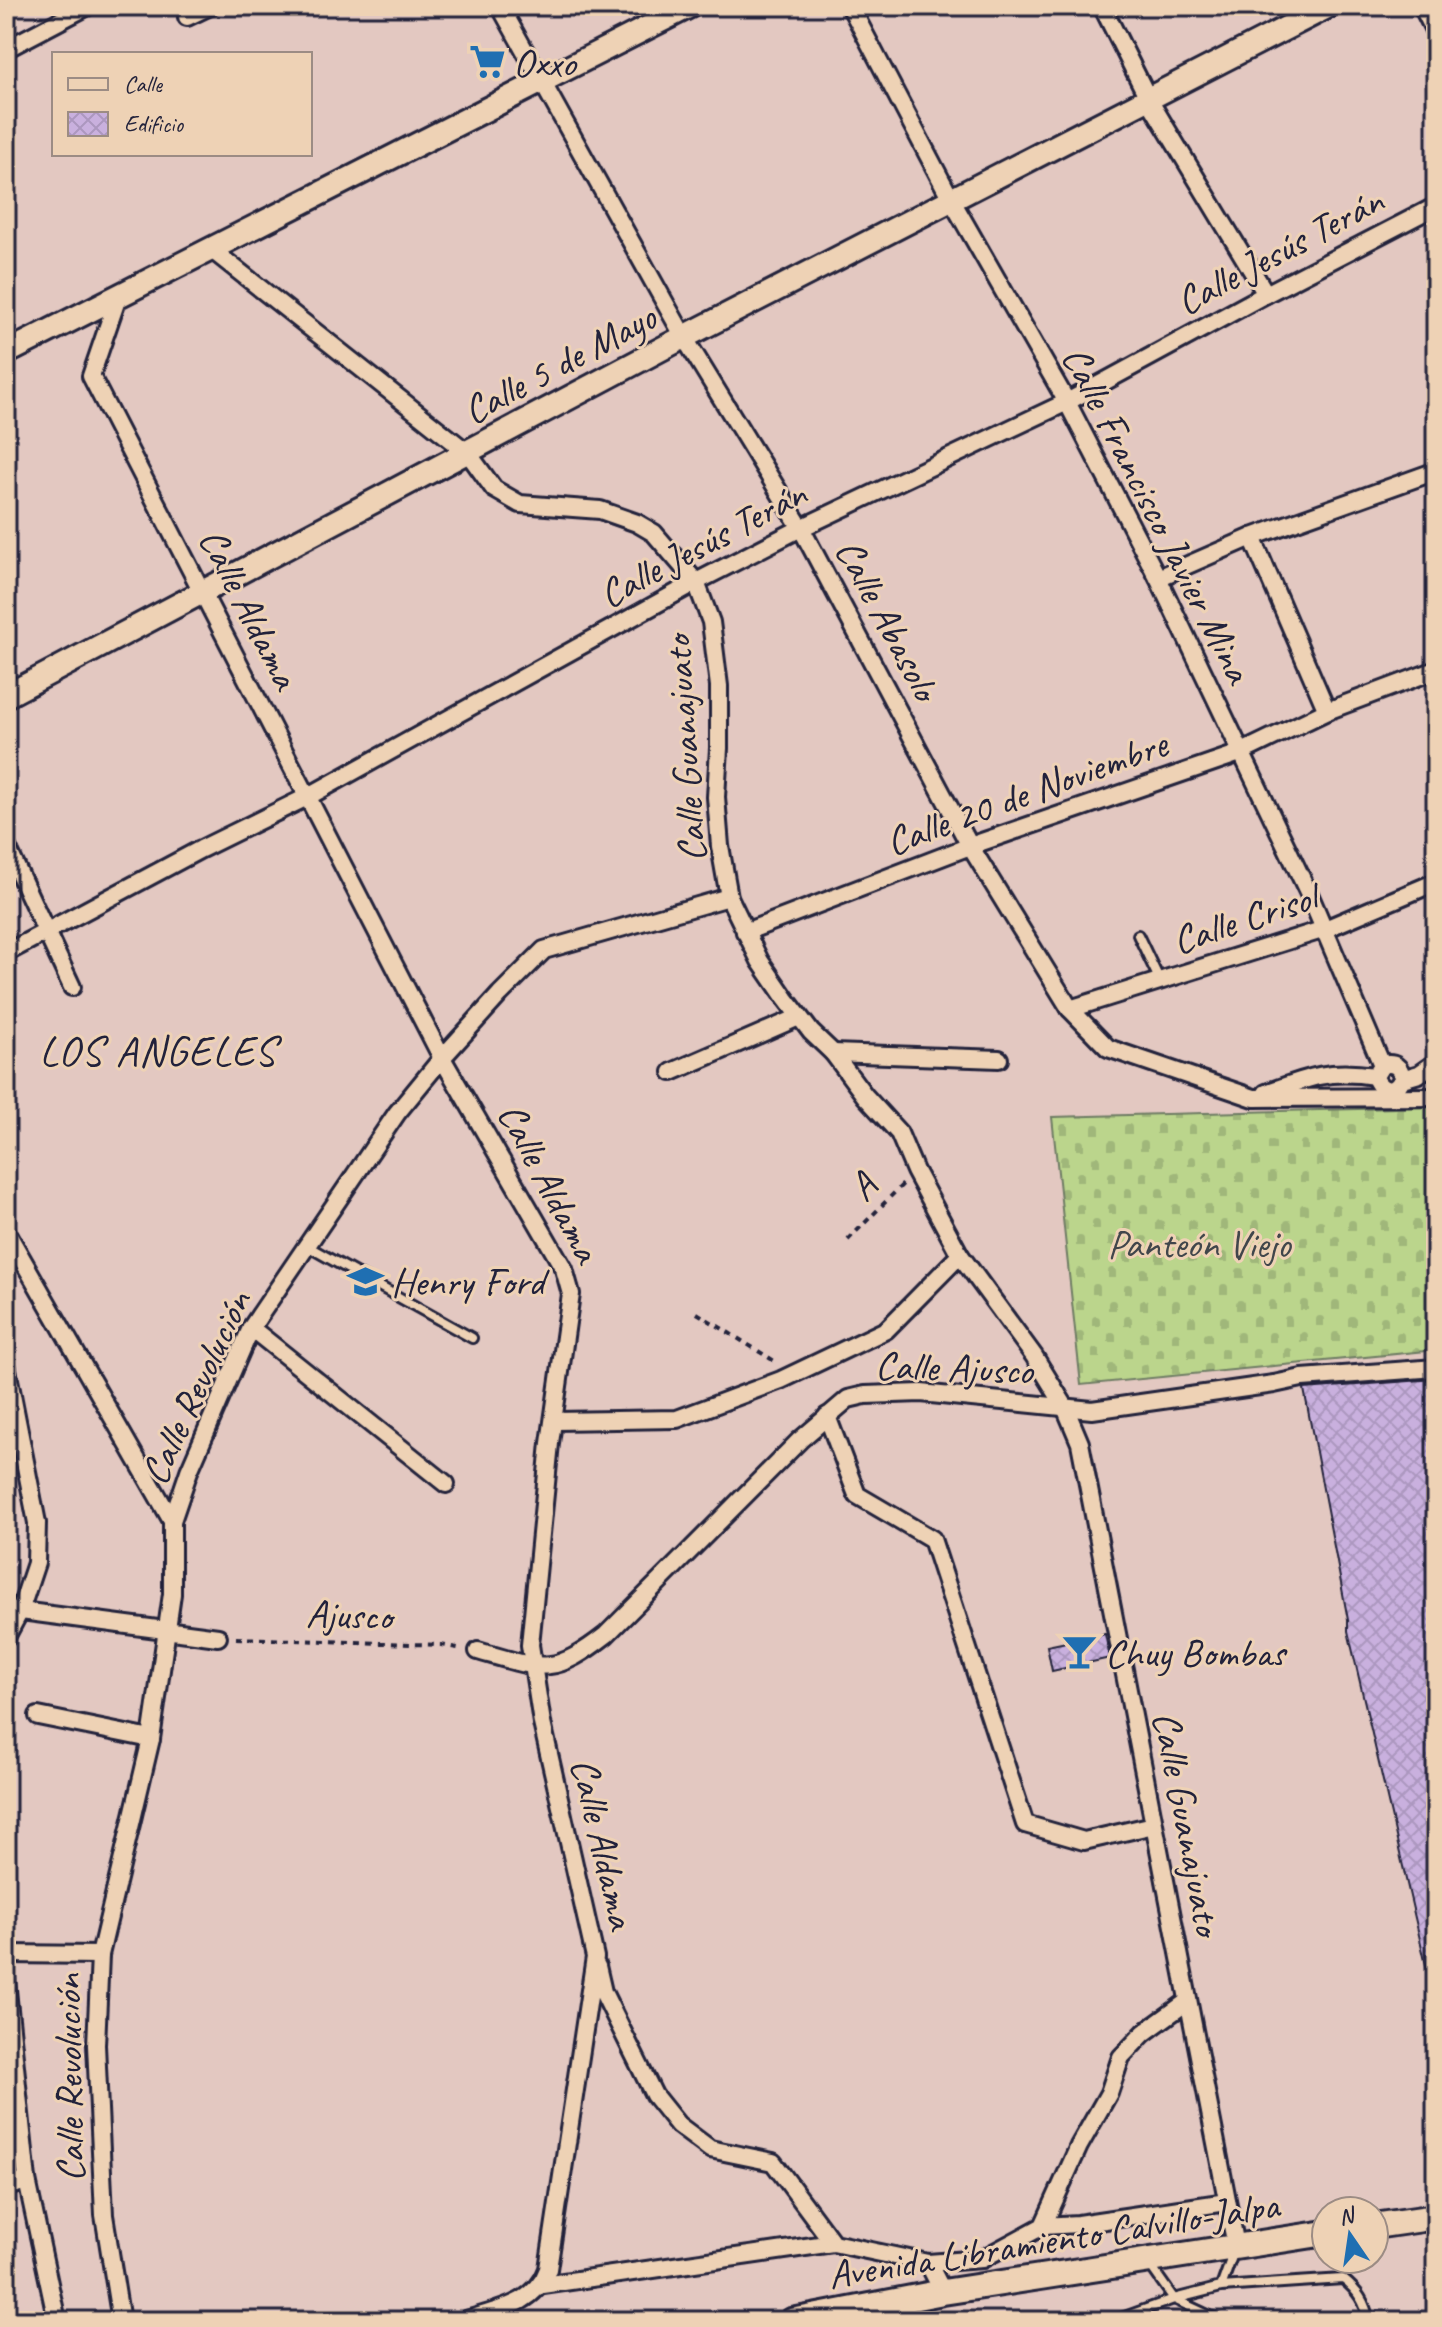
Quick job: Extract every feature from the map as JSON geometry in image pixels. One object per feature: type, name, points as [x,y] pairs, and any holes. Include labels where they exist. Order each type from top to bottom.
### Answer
[{"type":"main road","points":[[6,353],[690,6]]},
{"type":"main road","name":"Calle 5 de Mayo","points":[[6,696],[684,337],[1329,6]]},
{"type":"main road","points":[[1390,2224],[1436,2217]]},
{"type":"main road","name":"Avenida Libramiento Calvillo-Jalpa","points":[[792,2321],[943,2292],[1310,2235]]},
{"type":"street","points":[[6,49],[88,6]]},
{"type":"street","points":[[187,17],[210,6]]},
{"type":"street","name":"Calle Abasolo","points":[[500,6],[684,337],[801,528],[970,846],[1070,1009],[1108,1048],[1254,1098]]},
{"type":"street","name":"Calle Francisco Javier Mina","points":[[850,6],[952,201],[1067,402],[1158,578],[1325,929],[1378,1070]]},
{"type":"street","points":[[1102,6],[1149,100],[1266,294]]},
{"type":"street","points":[[1422,6],[1436,34]]},
{"type":"street","name":"Calle Jesús Terán","points":[[6,953],[201,849],[309,796],[696,582],[801,528],[1067,402],[1436,206]]},
{"type":"street","name":"Calle Guanajuato","points":[[212,250],[468,453],[494,489],[520,504],[600,510],[637,523],[654,533],[696,582],[711,622],[719,686],[716,797],[729,897],[760,961],[799,1017],[899,1133],[915,1171],[960,1255],[1034,1356],[1064,1405],[1080,1443],[1236,2246]]},
{"type":"street","name":"Calle Aldama","points":[[118,297],[91,376],[442,1058],[564,1269],[571,1294],[530,1645],[542,1723],[595,1957],[548,2269],[543,2285]]},
{"type":"street","points":[[1158,578],[1252,537],[1436,471]]},
{"type":"street","points":[[1252,537],[1327,711]]},
{"type":"street","name":"Calle 20 de Noviembre","points":[[745,932],[970,846],[1240,753],[1327,711],[1436,670]]},
{"type":"street","points":[[6,845],[72,987]]},
{"type":"street","name":"Calle Crisol","points":[[1070,1009],[1325,929],[1436,882]]},
{"type":"street","name":"Calle Revolución","points":[[121,2321],[104,2215],[96,2045],[100,1955],[151,1739],[172,1594],[172,1521],[189,1471],[251,1328],[397,1113],[442,1058],[544,950],[729,897]]},
{"type":"street","points":[[672,1072],[799,1017]]},
{"type":"street","points":[[833,1053],[999,1059]]},
{"type":"street","points":[[1254,1098],[1310,1077],[1344,1071],[1378,1070],[1396,1065],[1402,1071],[1402,1079],[1419,1074],[1436,1062]]},
{"type":"street","points":[[1254,1098],[1436,1097]]},
{"type":"street","points":[[6,1231],[172,1521]]},
{"type":"street","points":[[555,1421],[677,1419],[795,1374],[886,1330],[960,1255]]},
{"type":"street","points":[[251,1328],[446,1484]]},
{"type":"street","points":[[6,1364],[37,1523],[36,1563],[13,1610],[6,1637]]},
{"type":"street","name":"Calle Ajusco","points":[[478,1651],[532,1667],[554,1666],[579,1655],[606,1635],[827,1416],[848,1399],[865,1395],[921,1393],[1092,1410],[1302,1378],[1436,1368]]},
{"type":"street","points":[[827,1416],[857,1495],[932,1539],[1025,1824],[1084,1841],[1154,1825]]},
{"type":"street","points":[[13,1610],[218,1637]]},
{"type":"street","points":[[38,1716],[151,1739]]},
{"type":"street","points":[[6,1954],[100,1955]]},
{"type":"street","points":[[595,1957],[603,1992],[615,2017],[654,2095],[678,2125],[710,2149],[773,2162],[833,2243]]},
{"type":"street","points":[[6,1981],[27,2180],[57,2321]]},
{"type":"street","points":[[1043,2226],[1079,2146],[1109,2093],[1121,2057],[1144,2033],[1188,2001]]},
{"type":"street","points":[[6,2188],[27,2180]]},
{"type":"street","points":[[463,2321],[529,2298],[543,2285],[833,2243],[928,2263],[982,2259],[1043,2226],[1078,2224],[1227,2202]]},
{"type":"street","points":[[928,2263],[943,2292]]},
{"type":"lane","points":[[1138,935],[1160,981]]},
{"type":"lane","points":[[307,1246],[472,1338]]},
{"type":"lane","points":[[1221,2287],[1236,2246]]},
{"type":"lane","points":[[1147,2261],[1174,2299],[1221,2321]]},
{"type":"lane","points":[[1113,2321],[1174,2299],[1221,2287],[1343,2279],[1355,2288],[1365,2304],[1369,2321]]},
{"type":"path","name":"A","points":[[848,1240],[915,1171]]},
{"type":"path","points":[[697,1313],[795,1374]]},
{"type":"path","name":"Ajusco","points":[[218,1637],[441,1645],[478,1651]]},
{"type":"green space","name":"Panteón Viejo","points":[[1436,1107],[1436,1350],[1081,1385],[1052,1117]]},
{"type":"building","points":[[1436,1379],[1436,1977],[1429,1978],[1348,1631],[1304,1389]]},
{"type":"building","name":"Chuy Bombas","points":[[1105,1634],[1110,1658],[1052,1671],[1047,1646]]},
{"type":"place","name":"Oxxo","points":[[487,62]]},
{"type":"place","name":"Henry Ford","points":[[365,1281]]},
{"type":"place","name":"Chuy Bombas","points":[[1079,1652]]},
{"type":"district","name":"LOS ANGELES","points":[[158,1050]]}]
